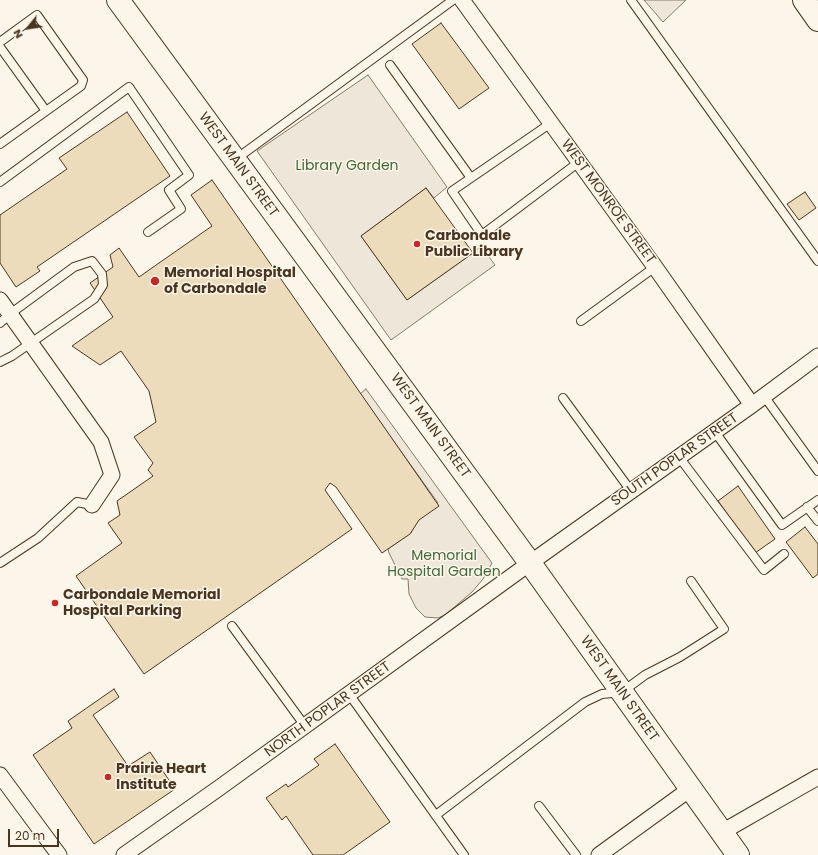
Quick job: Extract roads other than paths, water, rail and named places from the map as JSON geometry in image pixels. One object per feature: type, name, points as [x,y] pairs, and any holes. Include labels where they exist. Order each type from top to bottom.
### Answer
[{"type":"highway","name":"WEST MAIN STREET","points":[[118,0],[530,563],[738,855]]},
{"type":"highway","points":[[804,0],[818,20]]},
{"type":"street","name":"WEST MONROE STREET","points":[[462,0],[655,267],[758,401]]},
{"type":"street","points":[[0,300],[5,319],[31,343],[101,442],[112,475],[92,505]]},
{"type":"street","name":"SOUTH POPLAR STREET","points":[[530,563],[758,401],[818,356]]},
{"type":"street","name":"NORTH POPLAR STREET","points":[[124,855],[530,563]]},
{"type":"street","points":[[0,775],[59,855]]},
{"type":"street","points":[[722,832],[818,777]]},
{"type":"street","points":[[599,855],[690,789]]},
{"type":"lane","points":[[235,160],[453,0]]},
{"type":"lane","points":[[631,0],[818,261]]},
{"type":"lane","points":[[0,42],[37,15],[84,80],[81,86],[1,140]]},
{"type":"lane","points":[[0,47],[46,111]]},
{"type":"lane","points":[[390,65],[471,178]]},
{"type":"lane","points":[[0,182],[129,87],[189,175],[169,190],[181,209],[148,232]]},
{"type":"lane","points":[[550,123],[452,191],[482,234],[578,162]]},
{"type":"lane","points":[[0,362],[12,356],[94,299],[103,285],[102,274],[92,261],[74,267],[5,319]]},
{"type":"lane","points":[[581,321],[655,267]]},
{"type":"lane","points":[[563,398],[631,491]]},
{"type":"lane","points":[[758,401],[818,471]]},
{"type":"lane","points":[[714,432],[782,525],[818,500]]},
{"type":"lane","points":[[679,457],[764,570],[784,554]]},
{"type":"lane","points":[[0,563],[38,538],[77,502],[92,505]]},
{"type":"lane","points":[[807,507],[818,521]]},
{"type":"lane","points":[[436,816],[585,702],[602,694],[622,692],[646,675],[680,657],[724,629],[691,581]]},
{"type":"lane","points":[[232,626],[304,726]]},
{"type":"lane","points":[[349,694],[464,855]]},
{"type":"lane","points":[[539,806],[576,855]]},
{"type":"place","name":"Carbondale Public Library","points":[[417,244]]},
{"type":"place","name":"Memorial Hospital of Carbondale","points":[[155,281]]},
{"type":"place","name":"Carbondale Memorial Hospital Parking","points":[[55,603]]},
{"type":"place","name":"Prairie Heart Institute","points":[[108,777]]},
{"type":"park label","name":"Library Garden","points":[[347,166]]},
{"type":"park label","name":"Memorial Hospital Garden","points":[[444,564]]}]
